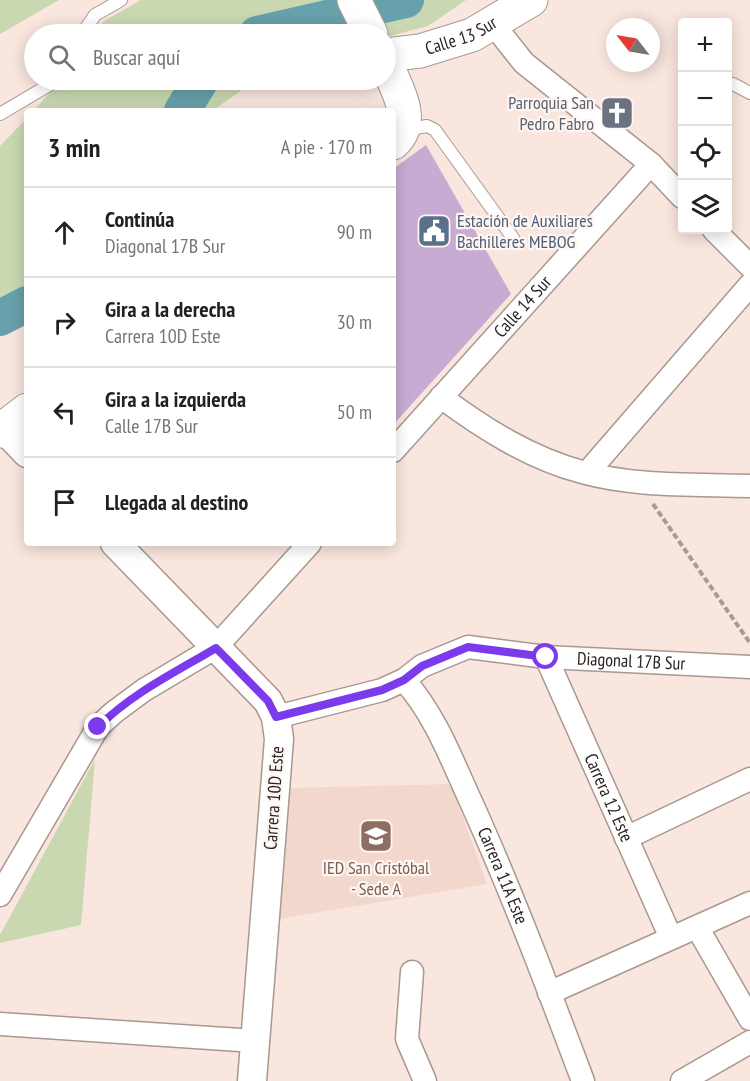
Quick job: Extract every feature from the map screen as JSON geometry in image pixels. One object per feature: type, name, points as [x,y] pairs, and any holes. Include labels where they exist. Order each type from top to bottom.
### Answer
[{"type":"main road","name":"Calle 13 Sur","points":[[396,53],[449,44],[493,24],[531,0]]},
{"type":"main road","points":[[396,90],[404,111],[398,137]]},
{"type":"street","points":[[493,24],[524,63],[651,164],[678,193]]},
{"type":"street","name":"Calle 14 Sur","points":[[396,448],[651,164]]},
{"type":"street","points":[[718,234],[750,266]]},
{"type":"street","points":[[587,473],[750,285]]},
{"type":"street","points":[[441,397],[471,420],[515,445],[552,462],[587,473],[638,481],[750,486]]},
{"type":"street","points":[[7,424],[24,449]]},
{"type":"street","name":"Carrera 10D Este","points":[[118,546],[268,701],[276,717],[279,739],[252,1081]]},
{"type":"street","points":[[0,896],[98,727],[144,690],[216,648],[307,546]]},
{"type":"street","name":"Diagonal 17B Sur","points":[[276,717],[382,690],[404,680],[422,666],[468,647],[546,657],[750,667]]},
{"type":"street","name":"Carrera 12 Este","points":[[546,657],[671,939]]},
{"type":"street","name":"Carrera 11A Este","points":[[404,680],[426,708],[443,740],[501,870],[584,1081]]},
{"type":"street","points":[[626,838],[750,779]]},
{"type":"street","points":[[549,993],[750,903]]},
{"type":"street","points":[[697,927],[750,1019]]},
{"type":"street","points":[[412,972],[408,1039],[425,1081]]},
{"type":"street","points":[[0,1024],[255,1041]]},
{"type":"street","points":[[682,1081],[750,1042]]},
{"type":"lane","points":[[89,24],[95,15],[122,0]]},
{"type":"lane","points":[[733,84],[750,93]]},
{"type":"lane","points":[[0,114],[42,90]]},
{"type":"lane","points":[[398,137],[427,126],[435,130],[513,238]]},
{"type":"path","points":[[638,481],[750,643]]},
{"type":"shaded area","name":"IED San Cristóbal - Sede A","points":[[451,784],[487,884],[273,920],[287,788]]},
{"type":"green space","points":[[0,0],[59,0],[0,34]]},
{"type":"green space","points":[[141,0],[332,0],[345,24],[102,24]]},
{"type":"green space","points":[[371,0],[466,0],[428,26],[396,34],[396,24],[381,24]]},
{"type":"green space","points":[[52,90],[242,90],[216,108],[37,108]]},
{"type":"green space","points":[[24,121],[24,317],[0,331],[0,146]]},
{"type":"green space","points":[[95,759],[81,925],[0,943],[0,935]]},
{"type":"building","name":"Estación de Auxiliares Bachilleres MEBOG","points":[[426,145],[511,294],[396,422],[396,167]]},
{"type":"waterway","points":[[301,24],[406,0]]},
{"type":"waterway","points":[[184,108],[195,90]]},
{"type":"waterway","points":[[0,318],[24,306]]},
{"type":"place","name":"Parroquia San Pedro Fabro","points":[[617,113]]},
{"type":"place","name":"Estación de Auxiliares Bachilleres MEBOG","points":[[434,231]]},
{"type":"place","name":"IED San Cristóbal - Sede A","points":[[376,836]]},
{"type":"route","points":[[98,727],[144,690],[216,648],[268,701],[276,717],[382,690],[404,680],[422,666],[453,651],[468,647],[546,657]]}]
